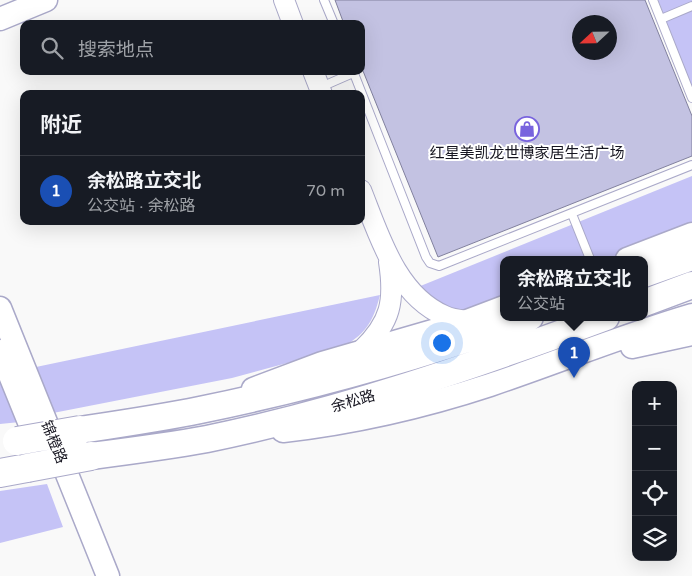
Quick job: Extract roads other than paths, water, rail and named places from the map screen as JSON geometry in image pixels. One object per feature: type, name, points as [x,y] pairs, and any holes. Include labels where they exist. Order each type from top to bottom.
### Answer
[{"type":"highway","points":[[648,273],[692,257]]},
{"type":"highway","points":[[648,302],[692,285]]},
{"type":"highway","name":"余松路","points":[[80,430],[200,410],[325,380],[471,339],[519,321]]},
{"type":"highway","name":"余松路","points":[[91,456],[207,439],[333,408],[479,364],[595,321]]},
{"type":"highway","points":[[9,442],[80,430]]},
{"type":"highway","points":[[0,472],[91,456]]},
{"type":"main road","points":[[0,19],[46,0]]},
{"type":"main road","points":[[635,256],[692,234]]},
{"type":"main road","name":"锦橙路","points":[[0,308],[108,576]]},
{"type":"main road","points":[[200,410],[322,363],[467,321],[500,309]]},
{"type":"main road","points":[[207,439],[332,426],[412,408],[489,385],[692,315]]},
{"type":"main road","points":[[563,360],[692,334]]},
{"type":"main road","name":"锦橙路","points":[[0,350],[91,576]]},
{"type":"street","points":[[284,0],[292,20]]},
{"type":"street","points":[[362,350],[379,333],[387,317],[392,281],[388,257],[365,200]]},
{"type":"street","points":[[388,257],[411,288],[430,307],[445,316],[467,321]]},
{"type":"lane","points":[[324,0],[332,20]]},
{"type":"lane","points":[[653,0],[692,98]]},
{"type":"lane","points":[[660,19],[692,6]]},
{"type":"lane","points":[[318,84],[344,75]]},
{"type":"lane","points":[[354,75],[360,90]]},
{"type":"lane","points":[[365,102],[426,257],[430,263],[439,266],[692,165]]},
{"type":"lane","points":[[572,214],[589,256]]},
{"type":"place","name":"红星美凯龙世博家居生活广场","points":[[527,129]]},
{"type":"place","name":"余松路立交北","points":[[574,378]]}]
